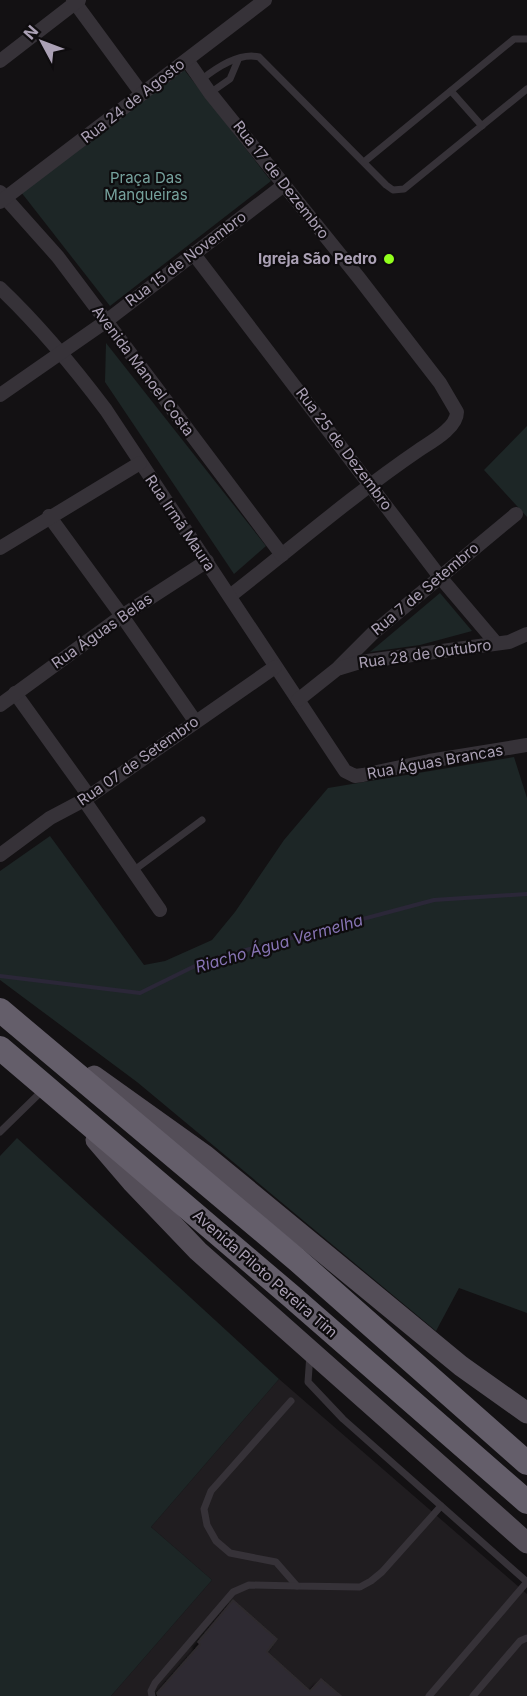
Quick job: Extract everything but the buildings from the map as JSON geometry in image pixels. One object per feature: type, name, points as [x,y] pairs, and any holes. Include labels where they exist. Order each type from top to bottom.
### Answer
[{"type":"highway","name":"Avenida Piloto Pereira Tim","points":[[5,1015],[297,1259],[527,1462]]},
{"type":"highway","name":"Avenida Piloto Pereira Tim","points":[[0,1048],[291,1296],[527,1502]]},
{"type":"main road","points":[[5,1015],[206,1156],[461,1366],[527,1413]]},
{"type":"main road","points":[[70,1108],[132,1182],[198,1251],[527,1543]]},
{"type":"street","name":"Rua 24 de Agosto","points":[[1,197],[265,0]]},
{"type":"street","points":[[0,61],[75,1],[142,94]]},
{"type":"street","name":"Rua 17 de Dezembro","points":[[187,60],[210,93],[440,383],[455,406],[457,417],[429,444],[370,484]]},
{"type":"street","name":"Rua 15 de Novembro","points":[[0,394],[63,353],[105,322],[284,184]]},
{"type":"street","name":"Avenida Manoel Costa","points":[[1,197],[58,257],[282,555]]},
{"type":"street","name":"Rua 25 de Dezembro","points":[[193,253],[440,577],[496,643]]},
{"type":"street","name":"Rua Irmã Maura","points":[[0,288],[63,353],[106,410],[345,771]]},
{"type":"street","points":[[0,548],[49,516],[140,463]]},
{"type":"street","points":[[230,596],[370,484]]},
{"type":"street","name":"Rua 7 de Setembro","points":[[337,669],[373,633],[516,514]]},
{"type":"street","points":[[49,516],[123,615],[195,721]]},
{"type":"street","name":"Rua Águas Belas","points":[[0,705],[123,615],[207,561]]},
{"type":"street","name":"Rua 28 de Outubro","points":[[298,700],[337,669],[360,662],[509,642],[527,634]]},
{"type":"street","name":"Rua 07 de Setembro","points":[[0,855],[50,818],[86,798],[276,667]]},
{"type":"street","points":[[15,693],[160,910]]},
{"type":"street","name":"Rua Águas Brancas","points":[[345,771],[355,776],[363,776],[429,761],[527,745]]},
{"type":"lane","points":[[364,162],[514,39],[527,39]]},
{"type":"lane","points":[[201,80],[228,62],[252,55],[266,62],[393,190],[404,189],[527,89]]},
{"type":"lane","points":[[210,93],[230,79],[238,60]]},
{"type":"lane","points":[[450,91],[482,126]]},
{"type":"lane","points":[[133,871],[202,820]]},
{"type":"lane","points":[[0,1132],[46,1087]]},
{"type":"lane","points":[[310,1352],[308,1382],[343,1419],[527,1582],[429,1696]]},
{"type":"lane","points":[[291,1401],[211,1491],[204,1509],[207,1525],[216,1541],[230,1553],[276,1562],[297,1586]]},
{"type":"lane","points":[[152,1696],[154,1683],[233,1592],[249,1584],[360,1587],[382,1572],[441,1506]]},
{"type":"lane","points":[[473,1696],[520,1641],[527,1638]]},
{"type":"shaded area","points":[[279,1379],[527,1594],[527,1696],[111,1696],[212,1580],[151,1527]]},
{"type":"green space","name":"Praça Das Mangueiras","points":[[182,67],[271,181],[110,306],[21,192]]},
{"type":"green space","points":[[106,343],[266,546],[234,574],[105,382]]},
{"type":"green space","points":[[527,426],[527,517],[484,470]]},
{"type":"green space","points":[[440,593],[472,631],[420,645],[370,652]]},
{"type":"green space","points":[[514,757],[527,798],[527,1313],[459,1288],[436,1331],[137,1082],[0,980],[0,871],[50,836],[144,965],[165,961],[212,940],[235,912],[284,840],[328,788]]},
{"type":"green space","points":[[17,1138],[279,1379],[151,1527],[212,1580],[111,1696],[0,1696],[0,1156]]},
{"type":"waterway","name":"Riacho Água Vermelha","points":[[0,976],[140,993],[205,961],[434,900],[527,894]]},
{"type":"place","name":"Igreja São Pedro","points":[[389,259]]}]
